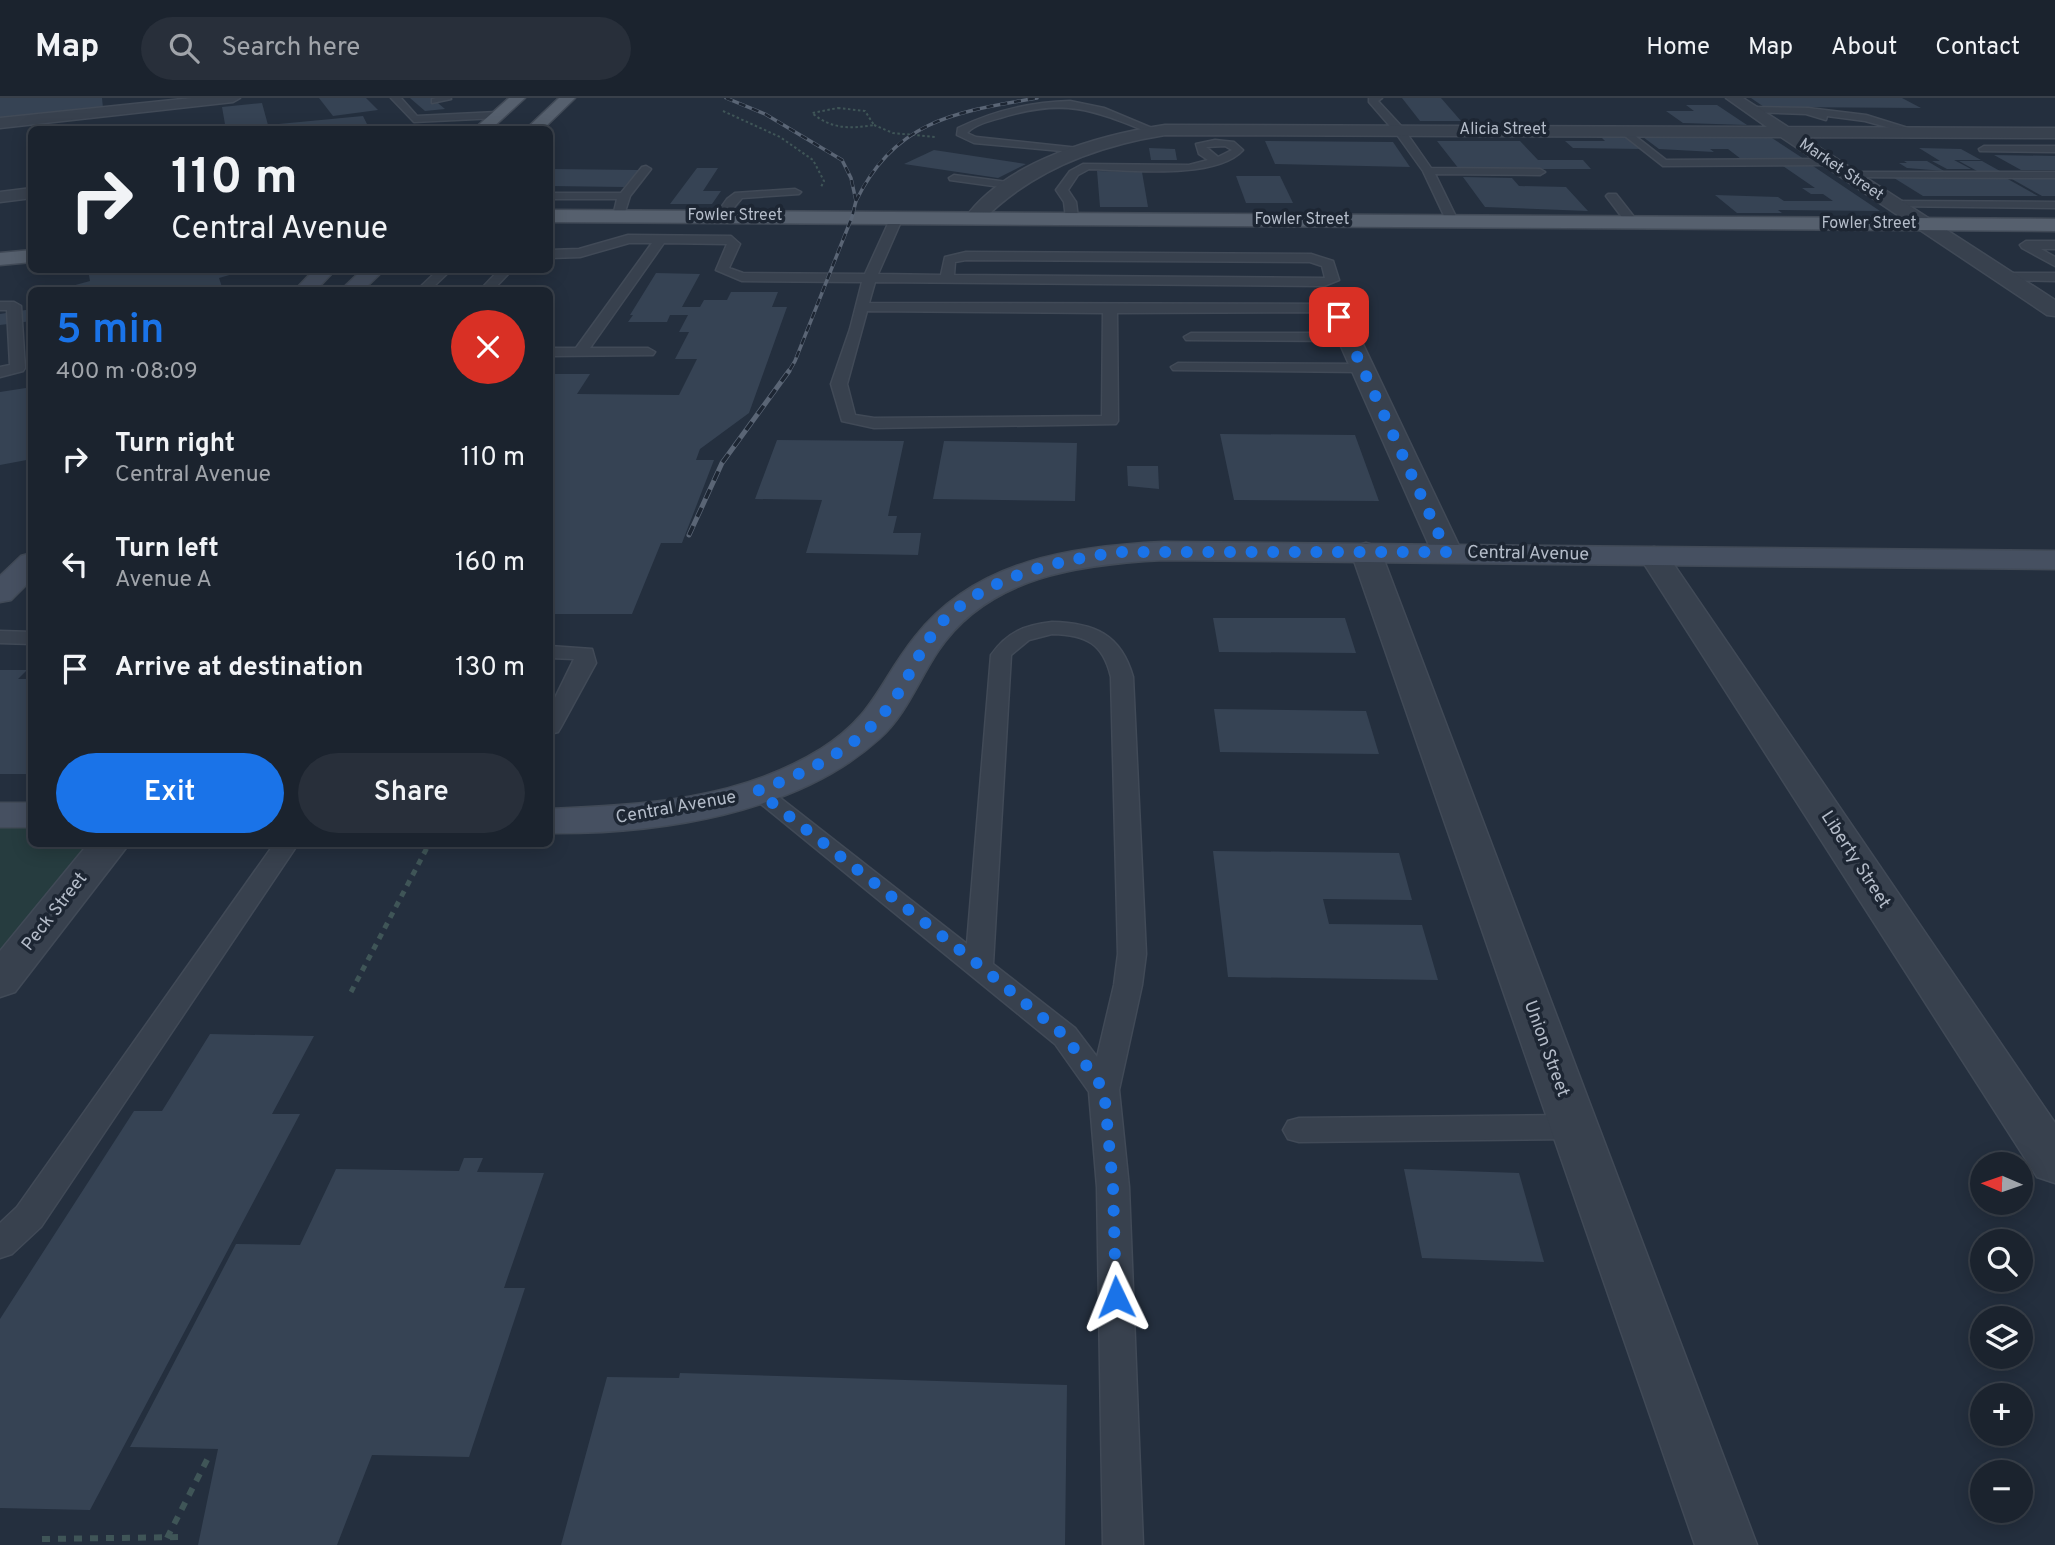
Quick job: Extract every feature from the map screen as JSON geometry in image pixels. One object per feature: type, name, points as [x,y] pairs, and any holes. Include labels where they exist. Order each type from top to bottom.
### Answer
[{"type":"main road","points":[[485,126],[518,98]]},
{"type":"main road","points":[[536,126],[568,98]]},
{"type":"main road","name":"Fowler Street","points":[[553,216],[2055,225]]},
{"type":"main road","points":[[0,260],[28,256]]},
{"type":"street","points":[[0,123],[233,98]]},
{"type":"street","name":"Market Street","points":[[1733,98],[1846,175],[2055,310]]},
{"type":"street","name":"Alicia Street","points":[[974,218],[983,207],[1015,186],[1079,150],[1154,131],[1210,129],[2052,134]]},
{"type":"street","points":[[0,197],[28,193]]},
{"type":"street","points":[[294,287],[308,273]]},
{"type":"street","points":[[308,287],[322,273]]},
{"type":"street","points":[[354,287],[371,273]]},
{"type":"street","points":[[1344,327],[1447,552]]},
{"type":"street","name":"Central Avenue","points":[[553,821],[648,815],[681,810],[757,791],[790,779],[828,759],[867,732],[892,701],[925,645],[945,619],[968,599],[1034,569],[1081,557],[1120,552],[1447,552],[2055,561]]},
{"type":"street","name":"Union Street","points":[[1366,552],[1726,1545]]},
{"type":"street","name":"Liberty Street","points":[[1654,556],[2055,1163]]},
{"type":"street","points":[[2,591],[28,566]]},
{"type":"street","points":[[0,814],[28,815]]},
{"type":"street","name":"Peck Street","points":[[0,981],[107,847]]},
{"type":"lane","points":[[1377,98],[1372,100],[1399,130],[1427,171],[1452,221]]},
{"type":"lane","points":[[444,102],[463,116]]},
{"type":"lane","points":[[400,103],[415,124],[463,116],[497,115]]},
{"type":"lane","points":[[400,103],[416,103]]},
{"type":"lane","points":[[1079,150],[974,140],[962,135],[962,130],[976,122],[1043,106],[1068,103],[1101,110],[1154,131]]},
{"type":"lane","points":[[1752,110],[1808,111],[1866,118],[1919,133]]},
{"type":"lane","points":[[1808,111],[1852,133]]},
{"type":"lane","points":[[1625,131],[1662,163],[1827,162]]},
{"type":"lane","points":[[1984,149],[2055,149]]},
{"type":"lane","points":[[1057,161],[1087,166],[1184,169],[1202,167],[1214,159]]},
{"type":"lane","points":[[1072,218],[1070,202],[1062,190],[1074,173],[1087,166]]},
{"type":"lane","points":[[620,216],[624,196],[646,169]]},
{"type":"lane","points":[[1427,171],[1540,172]]},
{"type":"lane","points":[[1846,175],[2055,176]]},
{"type":"lane","points":[[954,178],[1015,186]]},
{"type":"lane","points":[[721,216],[731,201],[739,195],[795,192]]},
{"type":"lane","points":[[553,196],[624,196]]},
{"type":"lane","points":[[1612,196],[1632,222]]},
{"type":"lane","points":[[1892,204],[2055,205]]},
{"type":"lane","points":[[897,217],[869,279],[857,329],[839,384],[848,418],[874,423],[1110,421],[1110,309]]},
{"type":"lane","points":[[553,254],[580,253],[628,239],[731,240],[734,244],[722,270],[742,277],[869,279],[1324,282],[1332,280],[1333,276],[1328,264],[1311,258],[966,256],[949,260],[947,279]]},
{"type":"lane","points":[[580,352],[661,239]]},
{"type":"lane","points":[[2055,245],[2026,245],[2055,262]]},
{"type":"lane","points":[[426,287],[442,273]]},
{"type":"lane","points":[[489,287],[503,273]]},
{"type":"lane","points":[[2002,277],[2055,277]]},
{"type":"lane","points":[[0,306],[14,306],[18,368],[0,372]]},
{"type":"lane","points":[[862,307],[1334,308],[1344,327],[1191,337]]},
{"type":"lane","points":[[553,352],[648,352]]},
{"type":"lane","points":[[1178,367],[1362,368]]},
{"type":"lane","points":[[979,965],[1001,655],[1006,644],[1033,630],[1075,630],[1096,636],[1108,645],[1118,659],[1122,677],[1132,954],[1128,985],[1104,1090],[1113,1187],[1123,1545]]},
{"type":"lane","points":[[0,637],[28,638]]},
{"type":"lane","points":[[553,652],[585,653],[585,663],[553,722]]},
{"type":"lane","points":[[757,791],[1065,1036],[1104,1090]]},
{"type":"lane","points":[[0,1244],[30,1217],[284,847]]},
{"type":"lane","points":[[1299,1130],[1574,1127]]},
{"type":"path","points":[[874,125],[864,111],[848,107],[824,108],[812,113],[822,123],[840,128],[874,125],[907,135],[974,140]]},
{"type":"path","points":[[723,111],[780,137],[813,160],[824,181],[820,189]]},
{"type":"path","points":[[351,992],[427,847]]},
{"type":"path","points":[[167,1538],[210,1454]]},
{"type":"path","points":[[42,1539],[186,1537]]},
{"type":"green space","points":[[0,815],[28,816],[28,847],[108,847],[0,982]]},
{"type":"building","points":[[0,98],[102,98],[103,108],[0,119]]},
{"type":"building","points":[[319,98],[366,98],[378,110],[333,116]]},
{"type":"building","points":[[410,98],[432,98],[445,109],[425,111]]},
{"type":"building","points":[[1402,98],[1441,98],[1461,121],[1420,121]]},
{"type":"building","points":[[1751,98],[1902,98],[1921,108],[1764,107]]},
{"type":"building","points":[[262,103],[268,125],[363,116],[368,126],[225,126],[222,107]]},
{"type":"building","points":[[1686,105],[1717,105],[1747,125],[1683,123],[1666,111],[1694,111]]},
{"type":"building","points":[[1601,137],[1628,137],[1642,149],[1573,148],[1565,141],[1605,141]]},
{"type":"building","points":[[1643,137],[1772,138],[1804,159],[1741,159],[1728,149],[1710,149],[1714,152],[1659,149]]},
{"type":"building","points":[[1265,141],[1393,142],[1410,167],[1275,164]]},
{"type":"building","points":[[1437,141],[1520,141],[1538,160],[1583,160],[1591,169],[1459,169]]},
{"type":"building","points":[[1149,148],[1175,149],[1177,160],[1151,160]]},
{"type":"building","points":[[1919,148],[1961,149],[1981,160],[1954,160],[1971,169],[1947,169],[1932,161],[1940,161]]},
{"type":"building","points":[[934,150],[1026,164],[998,178],[904,164]]},
{"type":"building","points":[[1994,155],[2055,156],[2055,170],[2021,170]]},
{"type":"building","points":[[1904,161],[1927,161],[1944,171],[1907,168],[1899,163],[1907,163]]},
{"type":"building","points":[[1959,161],[1982,161],[2000,171],[1977,171]]},
{"type":"building","points":[[1780,164],[1810,164],[1880,211],[1778,210],[1782,213],[1737,213],[1715,195],[1778,197],[1784,201],[1833,201],[1823,194],[1811,194],[1802,188],[1815,188]]},
{"type":"building","points":[[697,168],[718,168],[703,191],[721,191],[712,204],[670,204]]},
{"type":"building","points":[[553,169],[639,170],[624,187],[553,186]]},
{"type":"building","points":[[1097,171],[1142,172],[1148,207],[1100,207]]},
{"type":"building","points":[[1236,176],[1280,176],[1293,203],[1246,203]]},
{"type":"building","points":[[1463,177],[1512,178],[1519,186],[1566,187],[1588,211],[1485,207]]},
{"type":"building","points":[[1894,178],[2006,178],[2038,196],[1923,196]]},
{"type":"building","points":[[2010,178],[2055,179],[2055,196],[2042,196]]},
{"type":"building","points":[[89,273],[236,273],[219,278],[222,287],[68,287],[90,281]]},
{"type":"building","points":[[656,273],[700,274],[682,307],[700,307],[704,300],[727,300],[731,292],[778,292],[772,307],[787,307],[749,413],[700,449],[696,460],[714,460],[682,543],[661,543],[632,614],[553,614],[553,374],[590,374],[577,394],[679,395],[697,359],[675,359],[689,332],[679,332],[688,315],[670,315],[667,322],[628,322],[633,315],[630,315]]},
{"type":"building","points":[[28,310],[28,322],[0,325],[0,314]]},
{"type":"building","points":[[28,388],[28,460],[0,465],[0,392]]},
{"type":"building","points":[[1220,434],[1355,435],[1379,501],[1234,500]]},
{"type":"building","points":[[777,440],[904,441],[888,516],[897,516],[893,533],[921,533],[918,555],[806,553],[822,500],[755,499]]},
{"type":"building","points":[[944,441],[1077,443],[1075,501],[933,499]]},
{"type":"building","points":[[1127,466],[1158,466],[1159,489],[1128,486]]},
{"type":"building","points":[[1213,618],[1345,618],[1356,653],[1219,652]]},
{"type":"building","points":[[0,670],[27,670],[18,679],[28,679],[28,774],[0,774]]},
{"type":"building","points":[[1214,709],[1366,711],[1379,754],[1220,752]]},
{"type":"building","points":[[1213,851],[1399,853],[1412,900],[1323,899],[1329,924],[1422,925],[1438,980],[1228,977]]},
{"type":"building","points":[[210,1034],[314,1036],[272,1114],[300,1114],[90,1510],[0,1508],[0,1319],[134,1111],[162,1111]]},
{"type":"building","points":[[464,1158],[483,1158],[477,1172],[544,1173],[504,1288],[525,1288],[469,1457],[372,1455],[337,1545],[198,1545],[218,1449],[130,1447],[236,1244],[300,1245],[336,1169],[459,1171]]},
{"type":"building","points":[[1404,1169],[1519,1173],[1544,1262],[1422,1258]]},
{"type":"building","points":[[680,1373],[1067,1385],[1065,1545],[561,1545],[607,1377],[679,1378]]},
{"type":"railway","points":[[726,98],[765,114],[842,160],[851,178],[856,201]]},
{"type":"railway","points":[[856,201],[872,174],[889,153],[931,124],[954,115],[1037,98]]},
{"type":"railway","points":[[788,373],[852,217],[856,201]]},
{"type":"railway","points":[[689,535],[722,463],[789,371]]},
{"type":"route","points":[[1116,1297],[1113,1187],[1104,1090],[1065,1036],[757,791],[790,779],[828,759],[867,732],[892,701],[925,645],[945,619],[968,599],[1034,569],[1081,557],[1120,552],[1447,552],[1339,317]]}]
